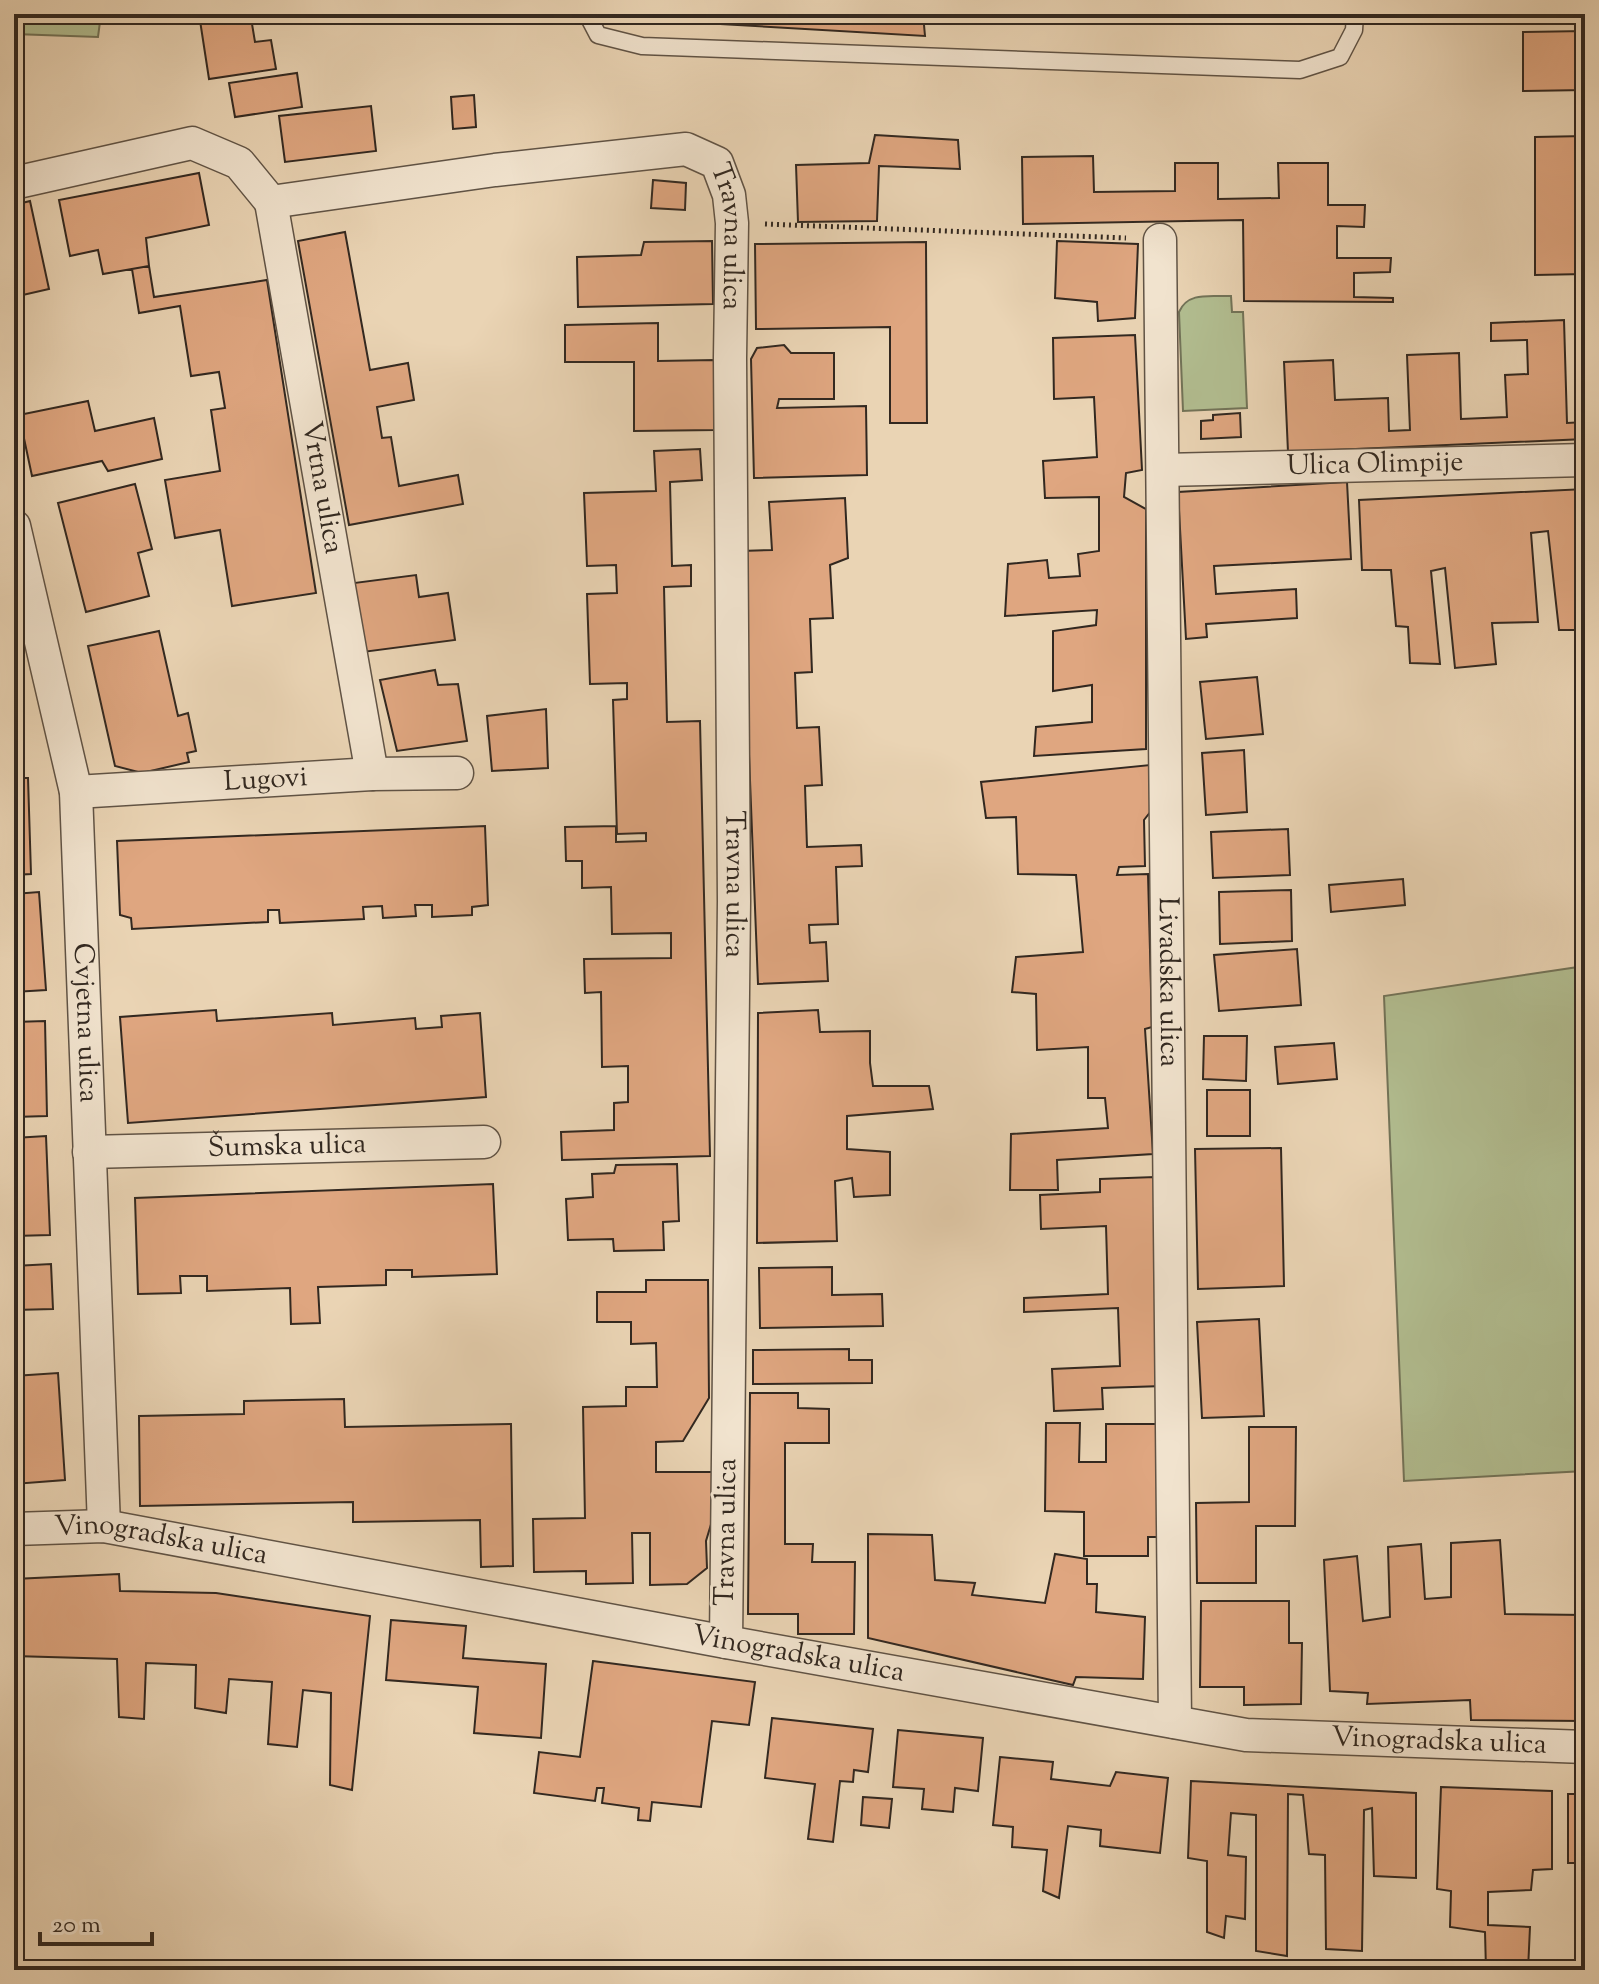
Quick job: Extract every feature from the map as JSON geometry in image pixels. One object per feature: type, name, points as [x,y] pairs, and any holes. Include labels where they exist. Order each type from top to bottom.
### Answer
[{"type":"street","name":"Vrtna ulica","points":[[14,183],[192,143],[239,163],[271,202],[372,774]]},
{"type":"street","name":"Travna ulica","points":[[271,202],[495,170],[686,149],[717,163],[729,195],[732,223],[734,901],[726,1642]]},
{"type":"street","name":"Livadska ulica","points":[[1160,240],[1175,1722]]},
{"type":"street","name":"Ulica Olimpije","points":[[1163,470],[1585,460]]},
{"type":"street","name":"Cvjetna ulica","points":[[14,526],[76,792],[104,1526]]},
{"type":"street","name":"Lugovi","points":[[76,792],[372,774],[457,773]]},
{"type":"street","name":"Šumska ulica","points":[[89,1152],[484,1142]]},
{"type":"street","name":"Vinogradska ulica","points":[[14,1529],[104,1526],[1246,1735],[1585,1747]]},
{"type":"lane","points":[[587,14],[598,35],[642,46],[1300,70],[1340,57],[1354,30],[1355,14]]},
{"type":"path","points":[[732,223],[1160,240]]},
{"type":"green space","points":[[14,14],[101,14],[98,37],[14,34]]},
{"type":"green space","points":[[1231,296],[1232,312],[1243,312],[1247,408],[1183,411],[1179,312],[1194,298]]},
{"type":"green space","points":[[1585,966],[1585,1471],[1404,1481],[1384,996]]},
{"type":"building","points":[[199,14],[275,14],[251,18],[255,42],[271,40],[276,69],[209,79]]},
{"type":"building","points":[[721,14],[923,14],[925,36],[721,24]]},
{"type":"building","points":[[1083,14],[1295,14],[1294,23]]},
{"type":"building","points":[[1585,31],[1585,90],[1523,91],[1523,32]]},
{"type":"building","points":[[297,73],[302,107],[235,117],[229,83]]},
{"type":"building","points":[[474,95],[476,127],[453,129],[451,97]]},
{"type":"building","points":[[371,106],[376,151],[285,162],[279,116]]},
{"type":"building","points":[[875,135],[958,140],[960,169],[879,166],[877,221],[798,222],[796,165],[869,163]]},
{"type":"building","points":[[1585,136],[1585,274],[1535,275],[1535,137]]},
{"type":"building","points":[[1093,156],[1094,192],[1175,191],[1175,163],[1218,163],[1218,199],[1279,198],[1278,163],[1328,163],[1328,205],[1365,205],[1364,227],[1337,226],[1337,258],[1391,258],[1390,272],[1354,273],[1354,297],[1393,298],[1393,302],[1244,301],[1243,220],[1023,224],[1022,157]]},
{"type":"building","points":[[199,173],[209,225],[146,238],[149,266],[103,274],[98,250],[70,256],[59,200]]},
{"type":"building","points":[[653,180],[686,183],[685,210],[651,208]]},
{"type":"building","points":[[30,201],[49,289],[14,297],[14,205]]},
{"type":"building","points":[[345,232],[370,370],[408,363],[414,400],[377,407],[382,438],[391,437],[399,486],[458,475],[463,504],[349,525],[298,241]]},
{"type":"building","points":[[712,241],[713,304],[578,307],[577,257],[641,255],[644,242]]},
{"type":"building","points":[[1057,241],[1138,244],[1135,318],[1098,321],[1097,302],[1055,298]]},
{"type":"building","points":[[926,242],[927,423],[890,423],[890,327],[756,329],[755,244]]},
{"type":"building","points":[[149,266],[154,297],[267,280],[316,593],[232,606],[220,530],[175,538],[165,480],[220,471],[211,410],[225,408],[219,372],[191,376],[180,306],[139,313],[132,269]]},
{"type":"building","points":[[1564,320],[1567,423],[1585,422],[1585,439],[1288,452],[1284,362],[1333,360],[1335,400],[1388,398],[1389,431],[1410,430],[1407,355],[1459,353],[1461,419],[1507,417],[1505,375],[1528,374],[1527,340],[1491,341],[1491,323]]},
{"type":"building","points":[[658,323],[658,361],[715,360],[716,430],[634,431],[634,362],[565,362],[565,325]]},
{"type":"building","points":[[1135,335],[1142,470],[1126,473],[1124,497],[1146,509],[1146,749],[1034,756],[1036,727],[1092,722],[1092,685],[1053,691],[1053,631],[1096,625],[1097,610],[1005,616],[1008,564],[1047,560],[1049,578],[1080,576],[1078,554],[1099,551],[1099,497],[1045,498],[1043,461],[1097,457],[1094,397],[1054,399],[1053,338]]},
{"type":"building","points":[[784,345],[791,353],[834,353],[834,399],[779,399],[777,408],[866,406],[867,475],[754,478],[751,359],[757,348]]},
{"type":"building","points":[[88,401],[95,431],[154,418],[162,459],[108,471],[102,461],[32,476],[19,415]]},
{"type":"building","points":[[1240,413],[1241,437],[1201,439],[1201,421],[1213,420],[1213,415]]},
{"type":"building","points":[[700,449],[702,480],[670,482],[672,566],[691,565],[691,586],[664,587],[667,722],[700,721],[710,1156],[562,1160],[561,1132],[614,1130],[614,1103],[628,1102],[628,1066],[602,1067],[601,992],[585,993],[584,959],[671,958],[671,933],[612,934],[611,887],[582,888],[582,861],[566,861],[565,827],[616,826],[616,842],[646,841],[646,833],[617,834],[613,700],[627,699],[627,683],[590,684],[587,594],[617,593],[616,565],[587,566],[584,493],[656,491],[654,451]]},
{"type":"building","points":[[1347,482],[1351,559],[1214,566],[1216,594],[1296,589],[1297,618],[1206,624],[1207,637],[1186,639],[1178,492]]},
{"type":"building","points":[[135,484],[152,549],[138,553],[149,596],[86,612],[58,503]]},
{"type":"building","points":[[1585,489],[1585,630],[1559,630],[1548,531],[1531,533],[1538,622],[1492,623],[1496,664],[1455,668],[1445,568],[1431,571],[1440,664],[1410,663],[1408,627],[1396,626],[1391,570],[1362,570],[1359,500]]},
{"type":"building","points":[[845,498],[848,558],[830,565],[833,618],[810,619],[812,672],[795,673],[797,728],[819,727],[822,785],[805,786],[807,847],[861,845],[862,866],[836,867],[838,924],[809,925],[810,943],[826,942],[828,981],[758,984],[741,551],[772,550],[769,502]]},
{"type":"building","points":[[416,575],[419,597],[448,593],[455,640],[363,652],[354,583]]},
{"type":"building","points":[[159,631],[178,716],[188,713],[196,751],[187,753],[189,762],[142,773],[115,766],[88,646]]},
{"type":"building","points":[[435,670],[438,685],[458,684],[467,741],[397,751],[380,680]]},
{"type":"building","points":[[1257,677],[1263,734],[1206,739],[1200,682]]},
{"type":"building","points":[[546,709],[548,768],[492,771],[487,716]]},
{"type":"building","points":[[1244,750],[1247,812],[1206,815],[1202,753]]},
{"type":"building","points":[[1150,765],[1151,811],[1144,820],[1145,866],[1119,867],[1117,875],[1148,874],[1152,1027],[1145,1029],[1153,1154],[1057,1160],[1058,1190],[1010,1190],[1011,1134],[1108,1128],[1105,1098],[1088,1098],[1088,1047],[1037,1050],[1036,994],[1012,992],[1016,957],[1083,952],[1076,875],[1018,874],[1016,817],[986,818],[981,782]]},
{"type":"building","points":[[14,778],[28,778],[31,874],[14,875]]},
{"type":"building","points":[[485,826],[488,905],[472,907],[472,915],[432,917],[432,905],[415,905],[416,916],[383,918],[382,906],[363,907],[364,919],[280,923],[279,910],[268,910],[268,922],[132,929],[131,918],[120,915],[117,841]]},
{"type":"building","points":[[1288,829],[1290,875],[1213,878],[1211,832]]},
{"type":"building","points":[[1403,879],[1405,905],[1331,912],[1329,885]]},
{"type":"building","points":[[1291,890],[1292,941],[1220,944],[1219,892]]},
{"type":"building","points":[[39,892],[46,990],[14,992],[14,894]]},
{"type":"building","points":[[1297,949],[1301,1005],[1219,1011],[1214,955]]},
{"type":"building","points":[[216,1010],[217,1021],[332,1013],[333,1025],[415,1018],[416,1029],[442,1027],[441,1016],[480,1013],[486,1097],[128,1123],[120,1017]]},
{"type":"building","points":[[818,1010],[820,1032],[870,1031],[873,1086],[929,1086],[933,1109],[847,1116],[847,1149],[890,1152],[890,1195],[854,1197],[852,1178],[835,1181],[837,1241],[757,1243],[758,1013]]},
{"type":"building","points":[[45,1021],[47,1116],[14,1117],[14,1022]]},
{"type":"building","points":[[1204,1036],[1247,1036],[1246,1081],[1203,1079]]},
{"type":"building","points":[[1334,1043],[1337,1079],[1278,1084],[1275,1047]]},
{"type":"building","points":[[1207,1090],[1250,1090],[1250,1136],[1207,1136]]},
{"type":"building","points":[[46,1136],[50,1235],[14,1236],[14,1138]]},
{"type":"building","points":[[1281,1148],[1284,1286],[1198,1289],[1195,1149]]},
{"type":"building","points":[[677,1164],[679,1221],[663,1222],[664,1250],[614,1251],[613,1239],[568,1240],[566,1199],[593,1197],[592,1174],[614,1173],[616,1165]]},
{"type":"building","points":[[1155,1177],[1163,1386],[1102,1388],[1103,1409],[1054,1411],[1052,1369],[1120,1366],[1118,1308],[1024,1312],[1024,1298],[1108,1294],[1106,1226],[1041,1229],[1040,1195],[1100,1192],[1100,1179]]},
{"type":"building","points":[[493,1184],[497,1274],[412,1277],[412,1270],[386,1270],[386,1285],[318,1287],[320,1323],[291,1324],[290,1288],[207,1291],[207,1276],[180,1276],[181,1293],[138,1294],[135,1198]]},
{"type":"building","points":[[51,1264],[53,1309],[14,1310],[14,1266]]},
{"type":"building","points":[[832,1267],[832,1295],[882,1294],[883,1326],[760,1328],[759,1268]]},
{"type":"building","points":[[646,1280],[708,1280],[709,1398],[683,1441],[656,1442],[656,1472],[712,1472],[712,1521],[706,1541],[707,1568],[687,1584],[650,1585],[650,1533],[632,1533],[633,1583],[586,1584],[586,1571],[534,1572],[533,1519],[585,1518],[583,1407],[626,1406],[626,1387],[657,1387],[656,1343],[631,1344],[631,1322],[597,1322],[597,1292],[646,1292]]},
{"type":"building","points":[[1259,1319],[1264,1416],[1202,1418],[1197,1322]]},
{"type":"building","points":[[849,1349],[849,1360],[872,1360],[872,1383],[753,1384],[753,1350]]},
{"type":"building","points":[[58,1373],[65,1480],[14,1484],[14,1376]]},
{"type":"building","points":[[750,1393],[798,1393],[798,1408],[829,1409],[829,1443],[785,1443],[785,1544],[813,1544],[812,1562],[855,1562],[854,1634],[798,1634],[798,1614],[748,1614]]},
{"type":"building","points":[[344,1399],[345,1427],[511,1424],[513,1566],[481,1567],[480,1520],[353,1522],[353,1502],[140,1506],[139,1416],[244,1414],[244,1401]]},
{"type":"building","points":[[1046,1423],[1080,1423],[1079,1462],[1106,1462],[1106,1424],[1161,1424],[1160,1537],[1148,1537],[1148,1556],[1084,1556],[1084,1512],[1045,1511]]},
{"type":"building","points":[[1249,1427],[1296,1427],[1295,1526],[1256,1526],[1256,1583],[1197,1583],[1196,1503],[1249,1502]]},
{"type":"building","points":[[868,1534],[932,1535],[935,1580],[975,1583],[972,1595],[1045,1603],[1055,1554],[1087,1559],[1087,1584],[1097,1584],[1096,1612],[1145,1617],[1143,1679],[1076,1677],[1073,1685],[868,1638]]},
{"type":"building","points":[[1500,1540],[1505,1614],[1585,1615],[1585,1721],[1471,1720],[1470,1700],[1367,1704],[1368,1693],[1330,1691],[1324,1560],[1357,1556],[1363,1621],[1390,1617],[1388,1547],[1421,1544],[1425,1599],[1451,1597],[1451,1543]]},
{"type":"building","points":[[119,1574],[120,1591],[216,1593],[370,1616],[352,1790],[330,1785],[331,1693],[303,1690],[297,1747],[268,1744],[272,1682],[229,1679],[226,1713],[195,1708],[196,1665],[146,1663],[144,1719],[119,1717],[117,1659],[14,1656],[14,1579]]},
{"type":"building","points":[[1201,1601],[1289,1601],[1289,1643],[1302,1643],[1301,1704],[1244,1705],[1244,1687],[1200,1687]]},
{"type":"building","points":[[391,1620],[466,1626],[463,1658],[546,1664],[541,1738],[474,1733],[478,1687],[386,1680]]},
{"type":"building","points":[[593,1661],[755,1682],[749,1725],[712,1721],[701,1807],[652,1802],[650,1821],[638,1820],[639,1808],[602,1803],[604,1788],[597,1788],[595,1801],[534,1793],[539,1752],[580,1757]]},
{"type":"building","points":[[772,1718],[873,1729],[868,1772],[854,1770],[853,1782],[840,1781],[833,1842],[808,1839],[815,1784],[765,1778]]},
{"type":"building","points":[[898,1730],[983,1738],[978,1791],[955,1788],[953,1812],[922,1809],[924,1789],[893,1787]]},
{"type":"building","points":[[1000,1757],[1053,1762],[1051,1779],[1110,1786],[1116,1772],[1168,1778],[1160,1853],[1100,1846],[1101,1830],[1068,1826],[1059,1898],[1043,1891],[1047,1850],[1012,1847],[1013,1827],[993,1825]]},
{"type":"building","points":[[1191,1781],[1416,1793],[1416,1878],[1374,1876],[1372,1808],[1364,1810],[1362,1951],[1326,1949],[1325,1855],[1309,1854],[1303,1795],[1288,1794],[1287,1956],[1256,1951],[1256,1815],[1231,1813],[1228,1855],[1246,1857],[1245,1919],[1226,1916],[1224,1938],[1207,1932],[1207,1861],[1188,1858]]},
{"type":"building","points":[[1441,1787],[1552,1791],[1552,1869],[1533,1870],[1531,1890],[1488,1892],[1488,1925],[1530,1927],[1528,1970],[1486,1970],[1485,1932],[1450,1927],[1451,1891],[1437,1889]]},
{"type":"building","points":[[1568,1794],[1585,1794],[1585,1863],[1568,1863]]},
{"type":"building","points":[[863,1797],[892,1799],[889,1828],[861,1825]]}]
